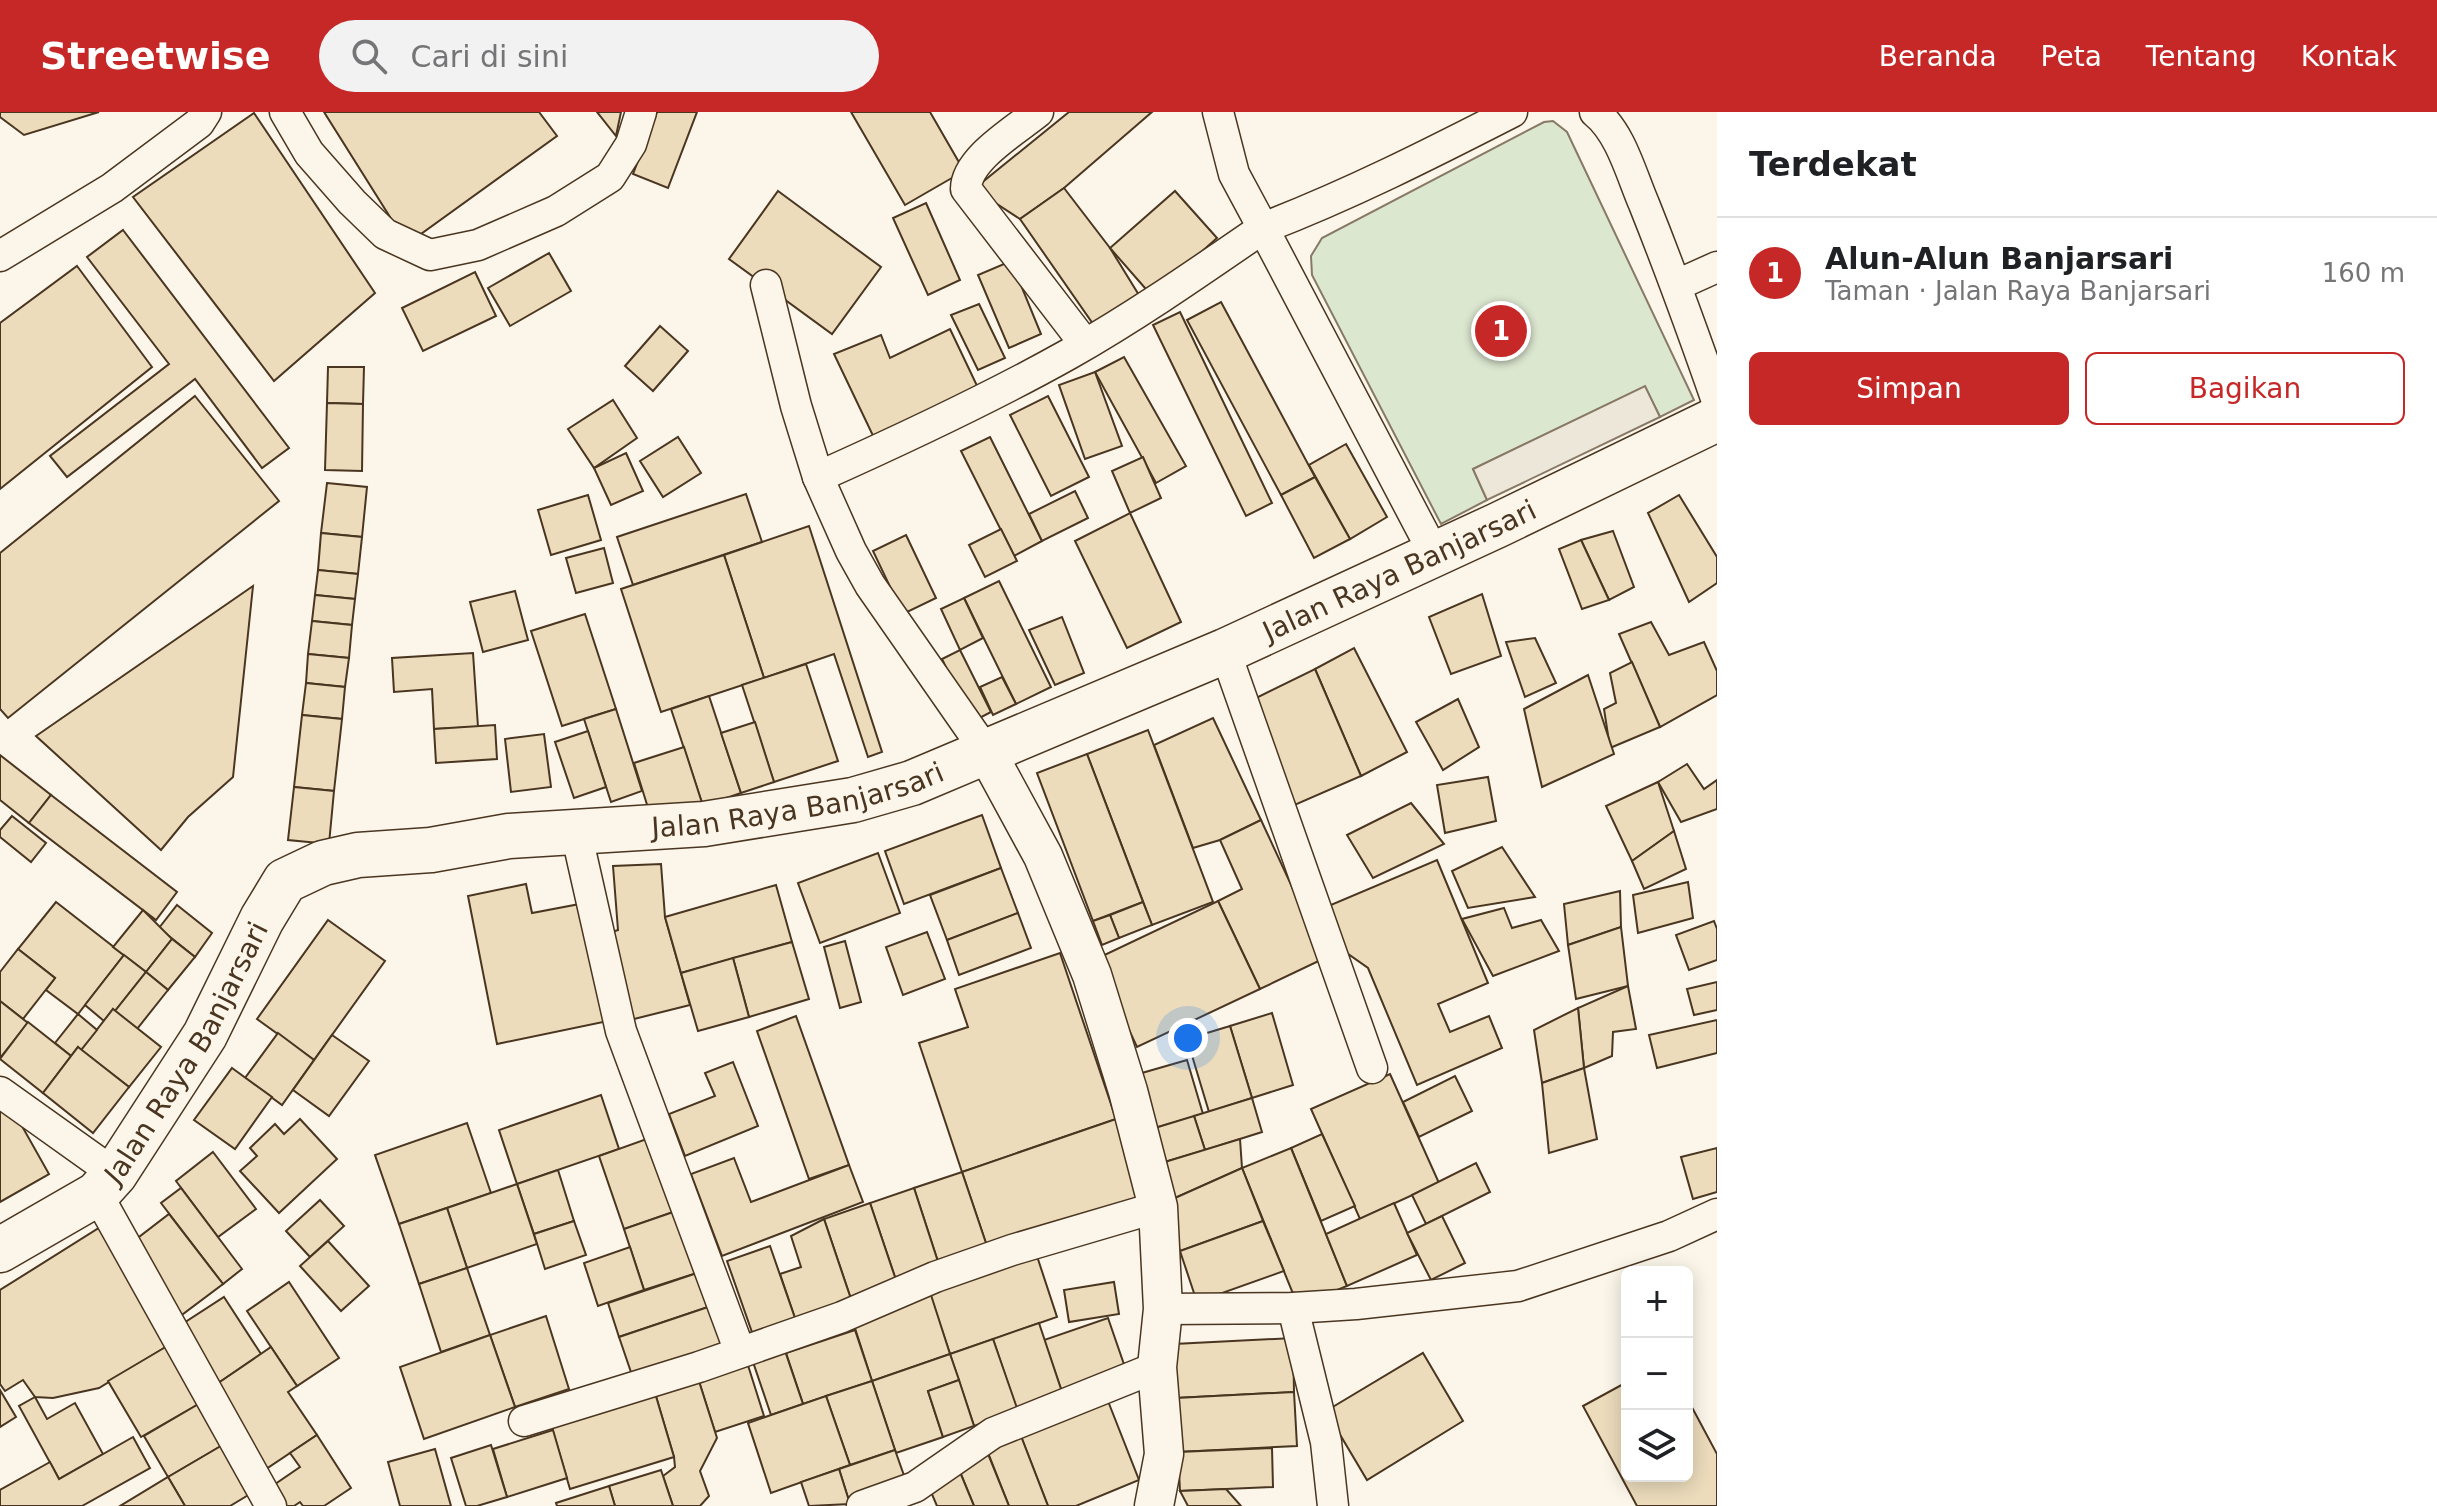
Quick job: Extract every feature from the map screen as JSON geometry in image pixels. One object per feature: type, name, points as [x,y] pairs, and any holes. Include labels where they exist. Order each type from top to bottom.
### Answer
[{"type":"highway","name":"Jalan Raya Banjarsari","points":[[0,1250],[106,1184],[205,1035],[262,919],[285,881],[323,863],[358,855],[431,850],[509,836],[704,824],[837,803],[912,783],[1225,651],[1435,555],[1717,419]]},
{"type":"street","points":[[0,256],[112,188],[199,123],[206,112]]},
{"type":"street","points":[[285,112],[309,153],[352,202],[385,234],[430,255],[478,245],[556,211],[610,177],[631,144],[641,112]]},
{"type":"street","points":[[1038,112],[970,169],[966,189],[1085,344]]},
{"type":"street","points":[[1218,112],[1234,174],[1435,555]]},
{"type":"street","points":[[818,477],[940,422],[1085,344],[1167,295],[1263,228],[1405,167],[1512,112]]},
{"type":"street","points":[[1597,113],[1625,158],[1677,285],[1717,401]]},
{"type":"street","points":[[1677,285],[1717,267]]},
{"type":"street","points":[[766,285],[796,406],[818,477],[851,551],[870,585],[987,753],[1043,856],[1092,975],[1128,1091],[1158,1207],[1163,1309],[1157,1367],[1164,1454],[1154,1506]]},
{"type":"street","points":[[1225,651],[1372,1068]]},
{"type":"street","points":[[576,832],[621,1031],[740,1352]]},
{"type":"street","points":[[0,1092],[106,1184],[271,1506]]},
{"type":"street","points":[[524,1421],[842,1317],[935,1277],[1012,1250],[1158,1207]]},
{"type":"street","points":[[1163,1309],[1356,1304],[1518,1286],[1669,1236],[1717,1214]]},
{"type":"street","points":[[1293,1308],[1326,1442],[1333,1506]]},
{"type":"street","points":[[862,1506],[915,1487],[993,1433],[1157,1367]]},
{"type":"green space","points":[[1553,121],[1567,132],[1694,400],[1660,417],[1645,387],[1473,469],[1487,500],[1441,524],[1312,275],[1311,256],[1322,238],[1544,122]]},
{"type":"shaded area","points":[[1645,386],[1660,417],[1487,500],[1473,469]]},
{"type":"building","points":[[0,112],[99,112],[24,135],[0,117]]},
{"type":"building","points":[[324,112],[539,112],[557,136],[407,244]]},
{"type":"building","points":[[597,112],[621,112],[616,136]]},
{"type":"building","points":[[657,112],[697,112],[668,188],[633,174]]},
{"type":"building","points":[[851,112],[930,112],[964,171],[905,205]]},
{"type":"building","points":[[1069,112],[1152,112],[1064,188],[1020,219],[974,189]]},
{"type":"building","points":[[254,113],[375,293],[274,381],[133,197]]},
{"type":"building","points":[[1064,188],[1110,248],[1142,300],[1098,331],[1020,219]]},
{"type":"building","points":[[778,191],[881,267],[832,334],[729,259]]},
{"type":"building","points":[[1175,191],[1217,238],[1152,296],[1110,248]]},
{"type":"building","points":[[926,203],[960,280],[928,295],[893,218]]},
{"type":"building","points":[[123,230],[289,448],[262,468],[195,379],[67,477],[50,456],[169,364],[87,257]]},
{"type":"building","points":[[549,253],[571,291],[510,326],[488,288]]},
{"type":"building","points":[[1011,261],[1041,334],[1009,348],[978,275]]},
{"type":"building","points":[[77,266],[152,367],[0,489],[0,323]]},
{"type":"building","points":[[475,272],[496,316],[423,351],[402,308]]},
{"type":"building","points":[[1221,302],[1315,477],[1281,495],[1187,320]]},
{"type":"building","points":[[979,304],[1005,358],[978,370],[951,315]]},
{"type":"building","points":[[1180,312],[1272,503],[1246,516],[1153,325]]},
{"type":"building","points":[[660,326],[688,351],[653,391],[625,366]]},
{"type":"building","points":[[950,329],[980,392],[876,442],[834,354],[881,335],[890,358]]},
{"type":"building","points":[[1124,357],[1186,466],[1156,483],[1095,372]]},
{"type":"building","points":[[328,367],[364,367],[363,404],[327,403]]},
{"type":"building","points":[[1095,372],[1122,446],[1085,459],[1059,385]]},
{"type":"building","points":[[195,396],[279,501],[8,718],[0,709],[0,553]]},
{"type":"building","points":[[1048,396],[1089,477],[1051,496],[1010,415]]},
{"type":"building","points":[[613,400],[637,438],[594,468],[568,429]]},
{"type":"building","points":[[327,403],[363,404],[362,471],[325,470]]},
{"type":"building","points":[[678,437],[701,473],[663,497],[640,461]]},
{"type":"building","points":[[990,437],[1042,541],[1014,556],[961,451]]},
{"type":"building","points":[[1346,444],[1387,517],[1350,539],[1309,465]]},
{"type":"building","points":[[626,453],[643,491],[611,505],[594,468]]},
{"type":"building","points":[[1143,457],[1161,498],[1130,513],[1112,471]]},
{"type":"building","points":[[1315,477],[1350,539],[1314,558],[1281,495]]},
{"type":"building","points":[[327,483],[367,487],[362,537],[321,533]]},
{"type":"building","points":[[1075,491],[1088,518],[1042,541],[1029,514]]},
{"type":"building","points":[[746,494],[762,542],[633,585],[617,537]]},
{"type":"building","points":[[588,495],[601,540],[551,555],[538,510]]},
{"type":"building","points":[[1679,495],[1717,557],[1717,583],[1689,602],[1648,513]]},
{"type":"building","points":[[1130,513],[1181,622],[1127,648],[1075,541]]},
{"type":"building","points":[[809,526],[882,752],[868,757],[834,654],[764,678],[724,555]]},
{"type":"building","points":[[1001,529],[1017,561],[985,577],[969,545]]},
{"type":"building","points":[[1613,531],[1634,587],[1609,600],[1581,540]]},
{"type":"building","points":[[321,533],[362,537],[358,574],[318,570]]},
{"type":"building","points":[[906,535],[936,598],[903,614],[873,551]]},
{"type":"building","points":[[1581,540],[1609,600],[1582,609],[1559,549]]},
{"type":"building","points":[[604,548],[613,583],[576,593],[566,558]]},
{"type":"building","points":[[724,555],[764,678],[661,712],[621,589]]},
{"type":"building","points":[[318,570],[358,574],[355,599],[315,595]]},
{"type":"building","points":[[999,581],[1051,687],[1016,704],[964,598]]},
{"type":"building","points":[[253,586],[233,777],[188,817],[161,850],[36,736]]},
{"type":"building","points":[[515,591],[528,640],[483,652],[470,602]]},
{"type":"building","points":[[1482,594],[1501,656],[1451,674],[1429,617]]},
{"type":"building","points":[[315,595],[355,599],[352,625],[312,621]]},
{"type":"building","points":[[964,598],[983,638],[960,650],[941,609]]},
{"type":"building","points":[[585,614],[616,709],[562,726],[531,631]]},
{"type":"building","points":[[1062,617],[1084,673],[1055,685],[1029,630]]},
{"type":"building","points":[[312,621],[352,625],[349,658],[308,654]]},
{"type":"building","points":[[1651,622],[1669,655],[1704,642],[1717,671],[1717,695],[1660,727],[1619,634]]},
{"type":"building","points":[[1535,638],[1556,683],[1525,697],[1506,642]]},
{"type":"building","points":[[1354,648],[1407,752],[1361,776],[1315,669]]},
{"type":"building","points":[[960,650],[991,712],[972,722],[942,659]]},
{"type":"building","points":[[473,653],[478,727],[434,729],[432,689],[394,692],[392,658]]},
{"type":"building","points":[[308,654],[349,658],[345,687],[306,683]]},
{"type":"building","points":[[1632,662],[1660,727],[1610,748],[1604,709],[1616,703],[1610,673]]},
{"type":"building","points":[[806,664],[838,761],[774,782],[742,685]]},
{"type":"building","points":[[1315,669],[1361,776],[1290,807],[1252,700]]},
{"type":"building","points":[[1588,675],[1614,754],[1542,787],[1524,709]]},
{"type":"building","points":[[1002,677],[1016,704],[993,715],[980,687]]},
{"type":"building","points":[[306,683],[345,687],[342,719],[302,715]]},
{"type":"building","points":[[709,696],[741,793],[703,806],[671,709]]},
{"type":"building","points":[[1458,699],[1479,747],[1443,770],[1416,722]]},
{"type":"building","points":[[616,709],[642,791],[611,802],[584,719]]},
{"type":"building","points":[[302,715],[342,719],[334,791],[294,787]]},
{"type":"building","points":[[1213,718],[1261,820],[1220,840],[1193,848],[1154,745]]},
{"type":"building","points":[[755,722],[774,782],[741,793],[721,733]]},
{"type":"building","points":[[495,725],[497,759],[436,763],[434,729]]},
{"type":"building","points":[[1148,730],[1213,902],[1152,925],[1087,754]]},
{"type":"building","points":[[588,731],[606,787],[574,798],[555,742]]},
{"type":"building","points":[[544,734],[551,787],[511,792],[505,739]]},
{"type":"building","points":[[684,747],[703,806],[649,811],[634,763]]},
{"type":"building","points":[[1087,754],[1143,902],[1093,921],[1037,773]]},
{"type":"building","points":[[0,755],[51,795],[29,823],[0,800]]},
{"type":"building","points":[[1687,764],[1704,789],[1717,780],[1717,809],[1681,822],[1658,782]]},
{"type":"building","points":[[1488,777],[1496,821],[1445,833],[1437,785]]},
{"type":"building","points":[[1658,782],[1674,831],[1632,861],[1606,806]]},
{"type":"building","points":[[294,787],[334,791],[329,844],[288,840]]},
{"type":"building","points":[[51,795],[177,892],[156,920],[29,823]]},
{"type":"building","points":[[1411,803],[1444,844],[1373,878],[1347,835]]},
{"type":"building","points":[[982,815],[1001,868],[904,904],[885,851]]},
{"type":"building","points":[[12,816],[46,843],[31,862],[0,837],[0,830]]},
{"type":"building","points":[[1261,820],[1325,958],[1260,989],[1218,901],[1242,889],[1220,840]]},
{"type":"building","points":[[1674,831],[1686,869],[1644,889],[1632,861]]},
{"type":"building","points":[[1502,847],[1535,897],[1468,908],[1452,871]]},
{"type":"building","points":[[878,853],[900,913],[820,943],[798,883]]},
{"type":"building","points":[[1437,860],[1488,983],[1438,1004],[1450,1032],[1489,1016],[1502,1048],[1417,1085],[1368,968],[1344,951],[1326,907]]},
{"type":"building","points":[[661,864],[665,917],[690,1005],[626,1021],[606,934],[618,930],[613,866]]},
{"type":"building","points":[[1001,868],[1018,913],[947,940],[930,895]]},
{"type":"building","points":[[1688,882],[1693,918],[1638,933],[1633,895]]},
{"type":"building","points":[[526,884],[532,913],[585,903],[608,1021],[497,1044],[468,896]]},
{"type":"building","points":[[776,885],[792,942],[681,973],[665,917]]},
{"type":"building","points":[[1620,891],[1621,927],[1568,945],[1564,904]]},
{"type":"building","points":[[1218,901],[1260,989],[1137,1047],[1096,959]]},
{"type":"building","points":[[56,902],[124,955],[78,1014],[46,990],[55,978],[18,949]]},
{"type":"building","points":[[1143,902],[1152,925],[1119,938],[1110,915]]},
{"type":"building","points":[[177,905],[212,933],[195,957],[159,928]]},
{"type":"building","points":[[1504,908],[1512,928],[1541,920],[1559,951],[1493,976],[1462,919]]},
{"type":"building","points":[[143,910],[172,939],[146,972],[113,947]]},
{"type":"building","points":[[1018,913],[1031,948],[959,975],[947,940]]},
{"type":"building","points":[[1110,915],[1119,938],[1102,945],[1093,921]]},
{"type":"building","points":[[328,920],[385,961],[314,1060],[257,1019]]},
{"type":"building","points":[[1714,921],[1717,960],[1689,970],[1676,935]]},
{"type":"building","points":[[1621,927],[1628,986],[1576,999],[1568,945]]},
{"type":"building","points":[[927,932],[945,979],[903,995],[886,947]]},
{"type":"building","points":[[172,939],[195,957],[168,990],[146,972]]},
{"type":"building","points":[[845,941],[861,1002],[840,1008],[824,947]]},
{"type":"building","points":[[792,942],[809,999],[749,1017],[733,958]]},
{"type":"building","points":[[18,949],[55,978],[23,1019],[0,1001],[0,972]]},
{"type":"building","points":[[1060,953],[1116,1119],[962,1172],[919,1043],[968,1027],[955,989]]},
{"type":"building","points":[[124,955],[146,972],[104,1021],[85,1005]]},
{"type":"building","points":[[733,958],[749,1017],[698,1031],[681,973]]},
{"type":"building","points":[[146,972],[168,990],[137,1029],[115,1011]]},
{"type":"building","points":[[1717,982],[1717,1010],[1694,1015],[1687,989]]},
{"type":"building","points":[[1628,986],[1636,1029],[1613,1032],[1612,1056],[1584,1068],[1578,1008]]},
{"type":"building","points":[[0,1001],[28,1023],[0,1058]]},
{"type":"building","points":[[1578,1008],[1584,1068],[1542,1083],[1534,1030]]},
{"type":"building","points":[[113,1009],[161,1047],[129,1087],[81,1050]]},
{"type":"building","points":[[1272,1013],[1293,1085],[1252,1098],[1230,1026]]},
{"type":"building","points":[[78,1014],[97,1030],[81,1050],[78,1047],[71,1056],[55,1043]]},
{"type":"building","points":[[796,1016],[849,1165],[809,1179],[757,1031]]},
{"type":"building","points":[[1717,1020],[1717,1053],[1657,1068],[1649,1035]]},
{"type":"building","points":[[28,1022],[71,1056],[43,1093],[0,1059]]},
{"type":"building","points":[[1230,1026],[1252,1098],[1209,1112],[1187,1039]]},
{"type":"building","points":[[278,1033],[314,1060],[282,1105],[245,1078]]},
{"type":"building","points":[[332,1035],[369,1061],[329,1116],[293,1090]]},
{"type":"building","points":[[78,1047],[129,1087],[93,1133],[43,1093]]},
{"type":"building","points":[[1187,1060],[1203,1114],[1145,1131],[1128,1077]]},
{"type":"building","points":[[733,1062],[758,1126],[685,1156],[669,1114],[715,1096],[705,1073]]},
{"type":"building","points":[[232,1068],[272,1097],[235,1149],[194,1120]]},
{"type":"building","points":[[1584,1068],[1597,1139],[1549,1153],[1542,1083]]},
{"type":"building","points":[[1390,1074],[1439,1183],[1360,1219],[1311,1109]]},
{"type":"building","points":[[1455,1076],[1472,1111],[1419,1137],[1403,1102]]},
{"type":"building","points":[[601,1095],[619,1149],[517,1184],[499,1130]]},
{"type":"building","points":[[1252,1098],[1262,1132],[1205,1150],[1194,1116]]},
{"type":"building","points":[[9,1103],[49,1174],[0,1202],[0,1108]]},
{"type":"building","points":[[1194,1116],[1205,1150],[1155,1165],[1145,1131]]},
{"type":"building","points":[[300,1119],[337,1159],[279,1213],[240,1171],[257,1156],[250,1148],[275,1124],[284,1134]]},
{"type":"building","points":[[1116,1119],[1143,1202],[990,1255],[962,1172]]},
{"type":"building","points":[[467,1123],[491,1193],[399,1224],[375,1155]]},
{"type":"building","points":[[1322,1134],[1355,1206],[1321,1221],[1291,1148]]},
{"type":"building","points":[[655,1136],[679,1210],[624,1229],[599,1156]]},
{"type":"building","points":[[1240,1139],[1242,1168],[1166,1202],[1155,1165]]},
{"type":"building","points":[[1291,1148],[1347,1286],[1298,1306],[1242,1168]]},
{"type":"building","points":[[1717,1148],[1717,1192],[1693,1199],[1681,1157]]},
{"type":"building","points":[[213,1152],[256,1209],[218,1237],[176,1181]]},
{"type":"building","points":[[734,1158],[751,1202],[849,1165],[863,1202],[722,1256],[691,1174]]},
{"type":"building","points":[[1476,1163],[1490,1192],[1426,1224],[1412,1195]]},
{"type":"building","points":[[1242,1168],[1263,1221],[1180,1251],[1166,1202]]},
{"type":"building","points":[[558,1170],[574,1221],[534,1234],[517,1184]]},
{"type":"building","points":[[962,1172],[990,1255],[941,1271],[914,1188]]},
{"type":"building","points":[[517,1184],[537,1244],[467,1268],[447,1208]]},
{"type":"building","points":[[181,1188],[242,1269],[223,1284],[161,1203]]},
{"type":"building","points":[[914,1188],[941,1271],[898,1286],[870,1203]]},
{"type":"building","points":[[320,1200],[344,1226],[310,1257],[286,1231]]},
{"type":"building","points":[[870,1203],[898,1286],[852,1302],[824,1219]]},
{"type":"building","points":[[1394,1203],[1417,1255],[1347,1286],[1326,1234]]},
{"type":"building","points":[[447,1208],[467,1268],[419,1284],[399,1224]]},
{"type":"building","points":[[679,1210],[700,1272],[644,1290],[624,1229]]},
{"type":"building","points":[[169,1214],[223,1284],[179,1317],[126,1247]]},
{"type":"building","points":[[1442,1216],[1465,1263],[1431,1280],[1407,1233]]},
{"type":"building","points":[[824,1219],[852,1302],[796,1321],[780,1274],[801,1267],[791,1236]]},
{"type":"building","points":[[574,1221],[586,1255],[545,1269],[534,1234]]},
{"type":"building","points":[[1263,1221],[1284,1271],[1197,1302],[1180,1251]]},
{"type":"building","points":[[102,1226],[169,1345],[99,1388],[53,1398],[35,1397],[23,1380],[5,1391],[0,1384],[0,1290]]},
{"type":"building","points":[[328,1241],[369,1286],[341,1311],[300,1266]]},
{"type":"building","points":[[770,1246],[796,1321],[753,1335],[727,1261]]},
{"type":"building","points":[[630,1247],[644,1290],[598,1306],[584,1263]]},
{"type":"building","points":[[1034,1247],[1057,1317],[950,1354],[926,1283]]},
{"type":"building","points":[[467,1268],[490,1335],[441,1352],[419,1284]]},
{"type":"building","points":[[700,1272],[711,1306],[619,1337],[608,1303]]},
{"type":"building","points":[[289,1282],[339,1358],[297,1386],[247,1311]]},
{"type":"building","points":[[1114,1282],[1119,1314],[1069,1322],[1064,1290]]},
{"type":"building","points":[[931,1295],[950,1354],[872,1381],[853,1322]]},
{"type":"building","points":[[224,1297],[261,1354],[211,1388],[173,1330]]},
{"type":"building","points":[[711,1306],[725,1346],[633,1378],[619,1337]]},
{"type":"building","points":[[546,1316],[569,1389],[515,1407],[490,1335]]},
{"type":"building","points":[[1108,1318],[1128,1376],[1064,1398],[1044,1340]]},
{"type":"building","points":[[1039,1323],[1064,1398],[1018,1414],[993,1339]]},
{"type":"building","points":[[855,1330],[872,1381],[803,1404],[786,1353]]},
{"type":"building","points":[[490,1335],[515,1407],[424,1439],[400,1367]]},
{"type":"building","points":[[1293,1338],[1294,1392],[1176,1398],[1174,1344]]},
{"type":"building","points":[[993,1339],[1018,1411],[974,1426],[950,1354]]},
{"type":"building","points":[[169,1345],[202,1402],[141,1437],[108,1381]]},
{"type":"building","points":[[783,1345],[803,1404],[771,1415],[751,1356]]},
{"type":"building","points":[[271,1347],[297,1386],[288,1392],[317,1435],[266,1469],[211,1388]]},
{"type":"building","points":[[1423,1353],[1463,1421],[1367,1480],[1326,1411]]},
{"type":"building","points":[[950,1354],[959,1380],[928,1391],[943,1437],[896,1453],[872,1381]]},
{"type":"building","points":[[746,1359],[764,1416],[715,1432],[697,1375]]},
{"type":"building","points":[[697,1375],[717,1438],[700,1471],[709,1496],[700,1506],[673,1506],[663,1476],[675,1467],[674,1457],[655,1393]]},
{"type":"building","points":[[959,1380],[974,1426],[943,1437],[928,1391]]},
{"type":"building","points":[[872,1381],[895,1450],[850,1465],[826,1396]]},
{"type":"building","points":[[1621,1385],[1621,1476],[1583,1406]]},
{"type":"building","points":[[0,1390],[16,1417],[0,1427]]},
{"type":"building","points":[[1294,1392],[1297,1446],[1178,1452],[1176,1398]]},
{"type":"building","points":[[655,1393],[674,1457],[570,1489],[551,1425]]},
{"type":"building","points":[[826,1396],[850,1465],[771,1493],[748,1423]]},
{"type":"building","points":[[1106,1396],[1139,1480],[1076,1506],[1048,1506],[1019,1431]]},
{"type":"building","points":[[35,1397],[47,1419],[75,1403],[103,1454],[59,1479],[19,1406]]},
{"type":"building","points":[[202,1402],[226,1443],[168,1477],[144,1436]]},
{"type":"building","points":[[1693,1409],[1717,1454],[1717,1506],[1637,1506],[1624,1482],[1693,1482]]},
{"type":"building","points":[[553,1430],[567,1478],[507,1497],[493,1449]]},
{"type":"building","points":[[1019,1431],[1048,1506],[1009,1506],[985,1445]]},
{"type":"building","points":[[317,1435],[351,1488],[324,1506],[303,1506],[300,1502],[294,1506],[275,1506],[265,1491],[300,1467],[290,1453]]},
{"type":"building","points":[[133,1437],[150,1468],[82,1506],[0,1506],[0,1490],[50,1462],[59,1479]]},
{"type":"building","points":[[226,1443],[255,1491],[230,1506],[185,1506],[168,1477]]},
{"type":"building","points":[[491,1445],[507,1497],[466,1506],[451,1458]]},
{"type":"building","points":[[1272,1448],[1273,1487],[1180,1491],[1178,1452]]},
{"type":"building","points":[[435,1449],[451,1506],[400,1506],[388,1462]]},
{"type":"building","points":[[895,1450],[907,1484],[850,1504],[839,1469]]},
{"type":"building","points":[[988,1454],[1009,1506],[974,1506],[960,1472]]},
{"type":"building","points":[[839,1469],[850,1504],[809,1506],[801,1482]]},
{"type":"building","points":[[661,1470],[673,1506],[615,1506],[609,1486]]},
{"type":"building","points":[[960,1472],[974,1506],[937,1506],[928,1485]]},
{"type":"building","points":[[168,1477],[185,1506],[120,1506]]},
{"type":"building","points":[[609,1486],[615,1506],[557,1506],[556,1503]]},
{"type":"building","points":[[1226,1489],[1241,1506],[1188,1506],[1180,1491]]},
{"type":"place","name":"Alun-Alun Banjarsari","points":[[1501,331]]}]
